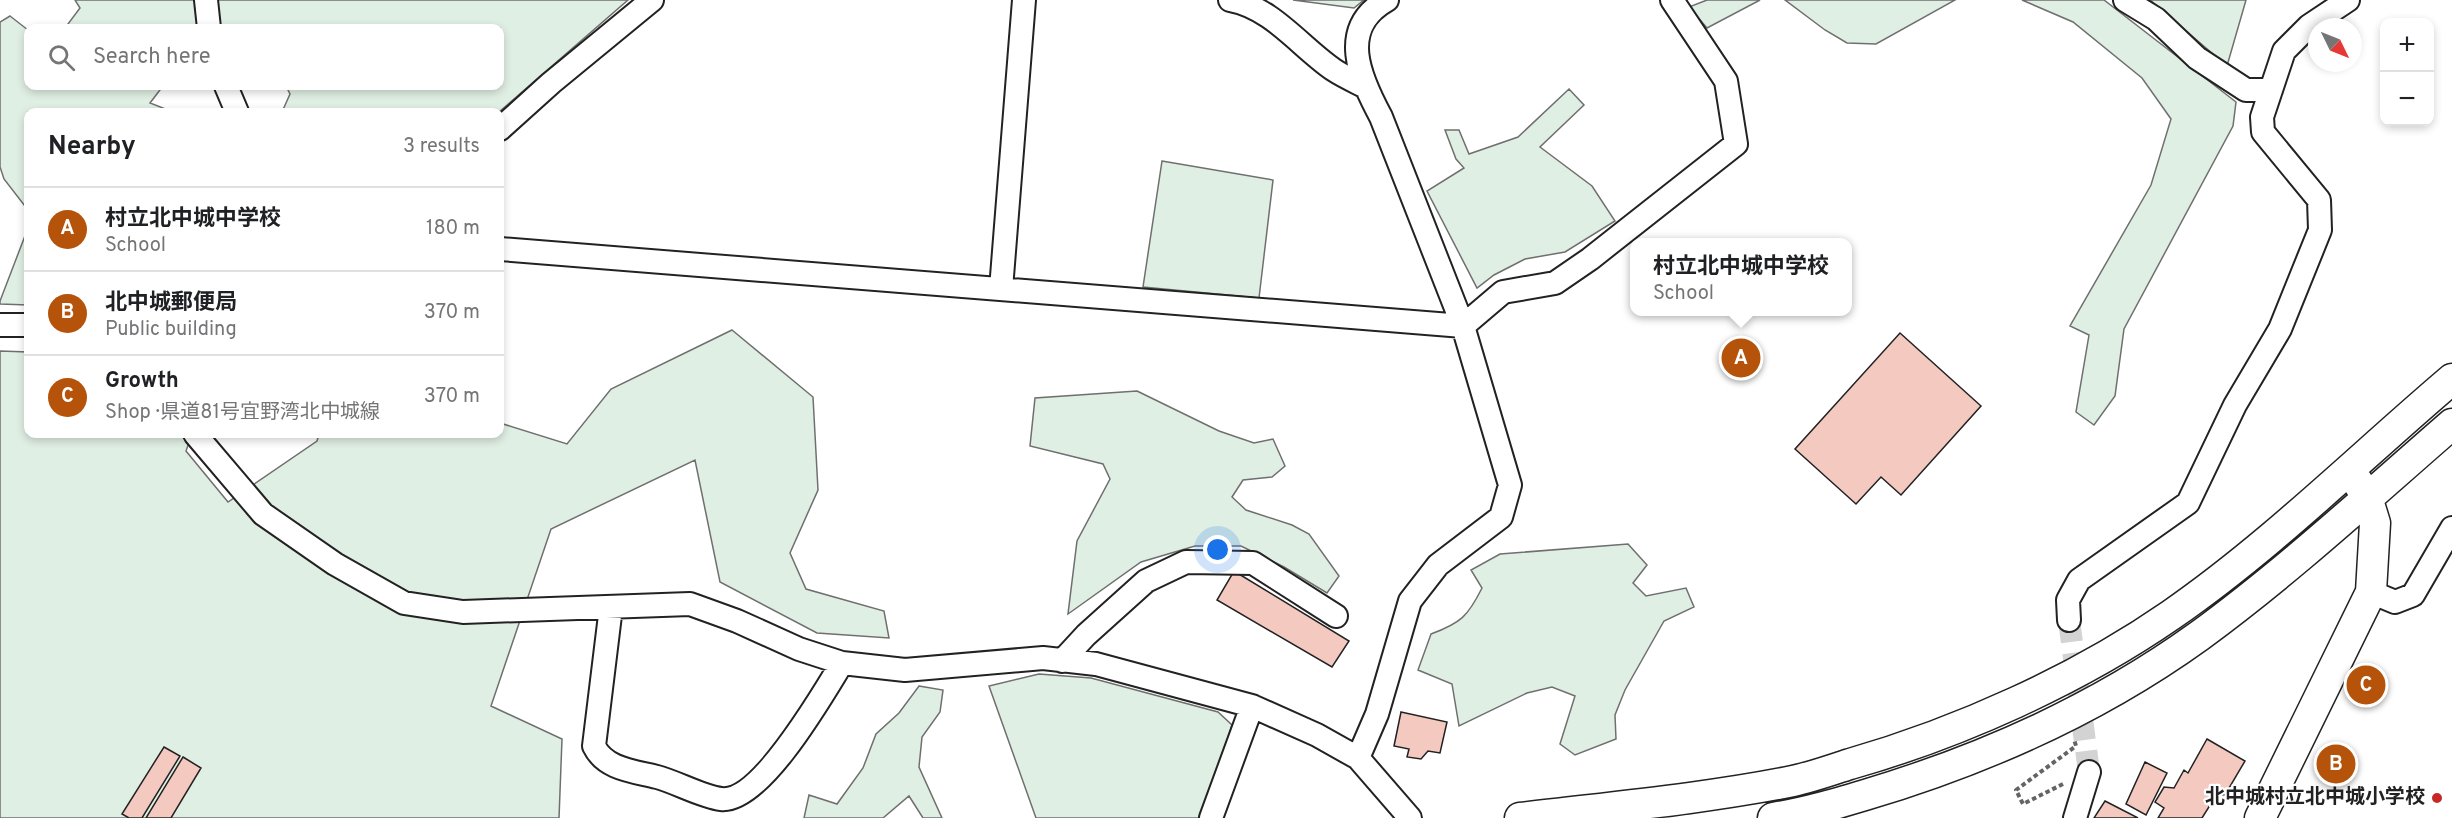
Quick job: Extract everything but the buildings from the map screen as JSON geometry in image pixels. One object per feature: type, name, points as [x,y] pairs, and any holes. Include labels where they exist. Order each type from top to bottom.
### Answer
[{"type":"main road","points":[[1520,818],[1678,799],[1795,780],[1899,750],[2000,709],[2084,667],[2169,616],[2252,552],[2452,379]]},
{"type":"main road","points":[[1773,818],[1802,813],[1914,780],[1977,756],[2057,720],[2152,666],[2197,637],[2241,604],[2452,424]]},
{"type":"main road","points":[[2260,818],[2371,592],[2375,524],[2367,497],[2350,468]]},
{"type":"street","points":[[206,0],[208,24]]},
{"type":"street","points":[[504,125],[551,83],[652,0]]},
{"type":"street","points":[[1001,289],[1024,0]]},
{"type":"street","points":[[1230,0],[1246,3],[1271,18],[1335,71],[1364,86]]},
{"type":"street","points":[[1358,758],[1377,714],[1410,601],[1438,565],[1501,517],[1510,485],[1463,326],[1381,117],[1364,86],[1356,50],[1362,21],[1376,6],[1387,0]]},
{"type":"street","points":[[504,249],[1463,326],[1503,292],[1555,283],[1590,259],[1736,144],[1726,81],[1672,0]]},
{"type":"street","points":[[2125,0],[2156,20],[2197,57],[2246,90],[2271,90]]},
{"type":"street","points":[[2069,620],[2068,600],[2079,580],[2188,503],[2235,405],[2280,329],[2320,230],[2319,200],[2263,132],[2262,117],[2284,51],[2309,26],[2348,0]]},
{"type":"street","points":[[228,90],[235,108]]},
{"type":"street","points":[[0,325],[24,325]]},
{"type":"street","points":[[203,438],[263,514],[335,564],[404,603],[463,612],[690,604],[737,621],[799,650],[842,663],[905,670],[1043,658],[1096,664],[1252,706],[1317,735],[1358,758],[1410,818]]},
{"type":"street","points":[[2371,592],[2395,602],[2413,595],[2452,528]]},
{"type":"street","points":[[1062,661],[1086,635],[1146,581],[1186,562],[1252,563],[1336,616]]},
{"type":"street","points":[[611,607],[594,746],[599,756],[608,764],[672,781],[720,799],[734,799],[765,773],[807,721],[842,663]]},
{"type":"street","points":[[1211,818],[1252,706]]},
{"type":"street","points":[[2075,818],[2089,772]]},
{"type":"path","points":[[2069,788],[2065,783],[2024,804],[2016,790],[2076,746]]},
{"type":"green space","points":[[75,0],[628,0],[504,108],[284,108],[290,94],[288,90],[504,90],[504,24],[68,24],[80,8]]},
{"type":"green space","points":[[1293,0],[1364,0],[1354,8]]},
{"type":"green space","points":[[1707,0],[1760,0],[1707,28],[1689,7]]},
{"type":"green space","points":[[1785,0],[1955,0],[1876,44],[1847,43],[1825,30]]},
{"type":"green space","points":[[2022,0],[2104,0],[2236,102],[2233,126],[2124,329],[2115,396],[2094,425],[2076,412],[2089,335],[2070,326],[2151,185],[2171,119],[2142,78],[2073,22]]},
{"type":"green space","points":[[2150,0],[2246,0],[2227,66]]},
{"type":"green space","points":[[10,16],[24,27],[24,90],[160,90],[150,103],[163,108],[24,108],[24,205],[4,179],[0,167],[0,22]]},
{"type":"green space","points":[[1569,89],[1584,105],[1540,147],[1592,186],[1615,221],[1565,252],[1525,259],[1494,275],[1477,288],[1427,191],[1464,168],[1456,159],[1445,130],[1459,130],[1469,154],[1518,137]]},
{"type":"green space","points":[[1162,161],[1273,180],[1259,298],[1143,287]]},
{"type":"green space","points":[[24,238],[24,305],[0,304]]},
{"type":"green space","points":[[732,330],[813,397],[818,490],[790,553],[806,589],[884,611],[889,638],[817,633],[720,582],[695,460],[551,529],[491,706],[562,739],[559,818],[0,818],[0,351],[24,352],[24,438],[191,438],[186,451],[228,502],[317,441],[318,438],[504,438],[504,424],[567,444],[611,389]]},
{"type":"green space","points":[[1137,391],[1219,431],[1254,443],[1273,439],[1285,466],[1272,477],[1243,480],[1232,497],[1246,510],[1292,525],[1309,534],[1339,576],[1327,593],[1284,567],[1241,546],[1195,546],[1141,562],[1068,614],[1077,541],[1110,479],[1103,464],[1030,446],[1035,398]]},
{"type":"green space","points":[[1628,544],[1647,565],[1633,583],[1646,596],[1686,588],[1694,607],[1664,621],[1625,690],[1615,715],[1616,739],[1575,755],[1560,744],[1575,696],[1552,687],[1527,693],[1459,726],[1452,684],[1418,670],[1431,634],[1457,622],[1468,612],[1477,598],[1482,588],[1471,570],[1500,554]]},
{"type":"green space","points":[[1039,674],[1091,678],[1218,712],[1232,725],[1202,818],[1036,818],[989,686]]},
{"type":"green space","points":[[919,686],[943,690],[940,712],[922,737],[919,767],[942,818],[923,818],[909,796],[883,818],[804,818],[809,795],[837,804],[863,768],[876,734],[899,713]]},
{"type":"tunnel","points":[[2069,620],[2089,772]]},
{"type":"place","name":"村立北中城中学校","points":[[1741,358]]},
{"type":"place","name":"Growth","points":[[2366,685]]},
{"type":"place","name":"北中城郵便局","points":[[2336,764]]},
{"type":"place","name":"北中城村立北中城小学校","points":[[2437,798]]}]
